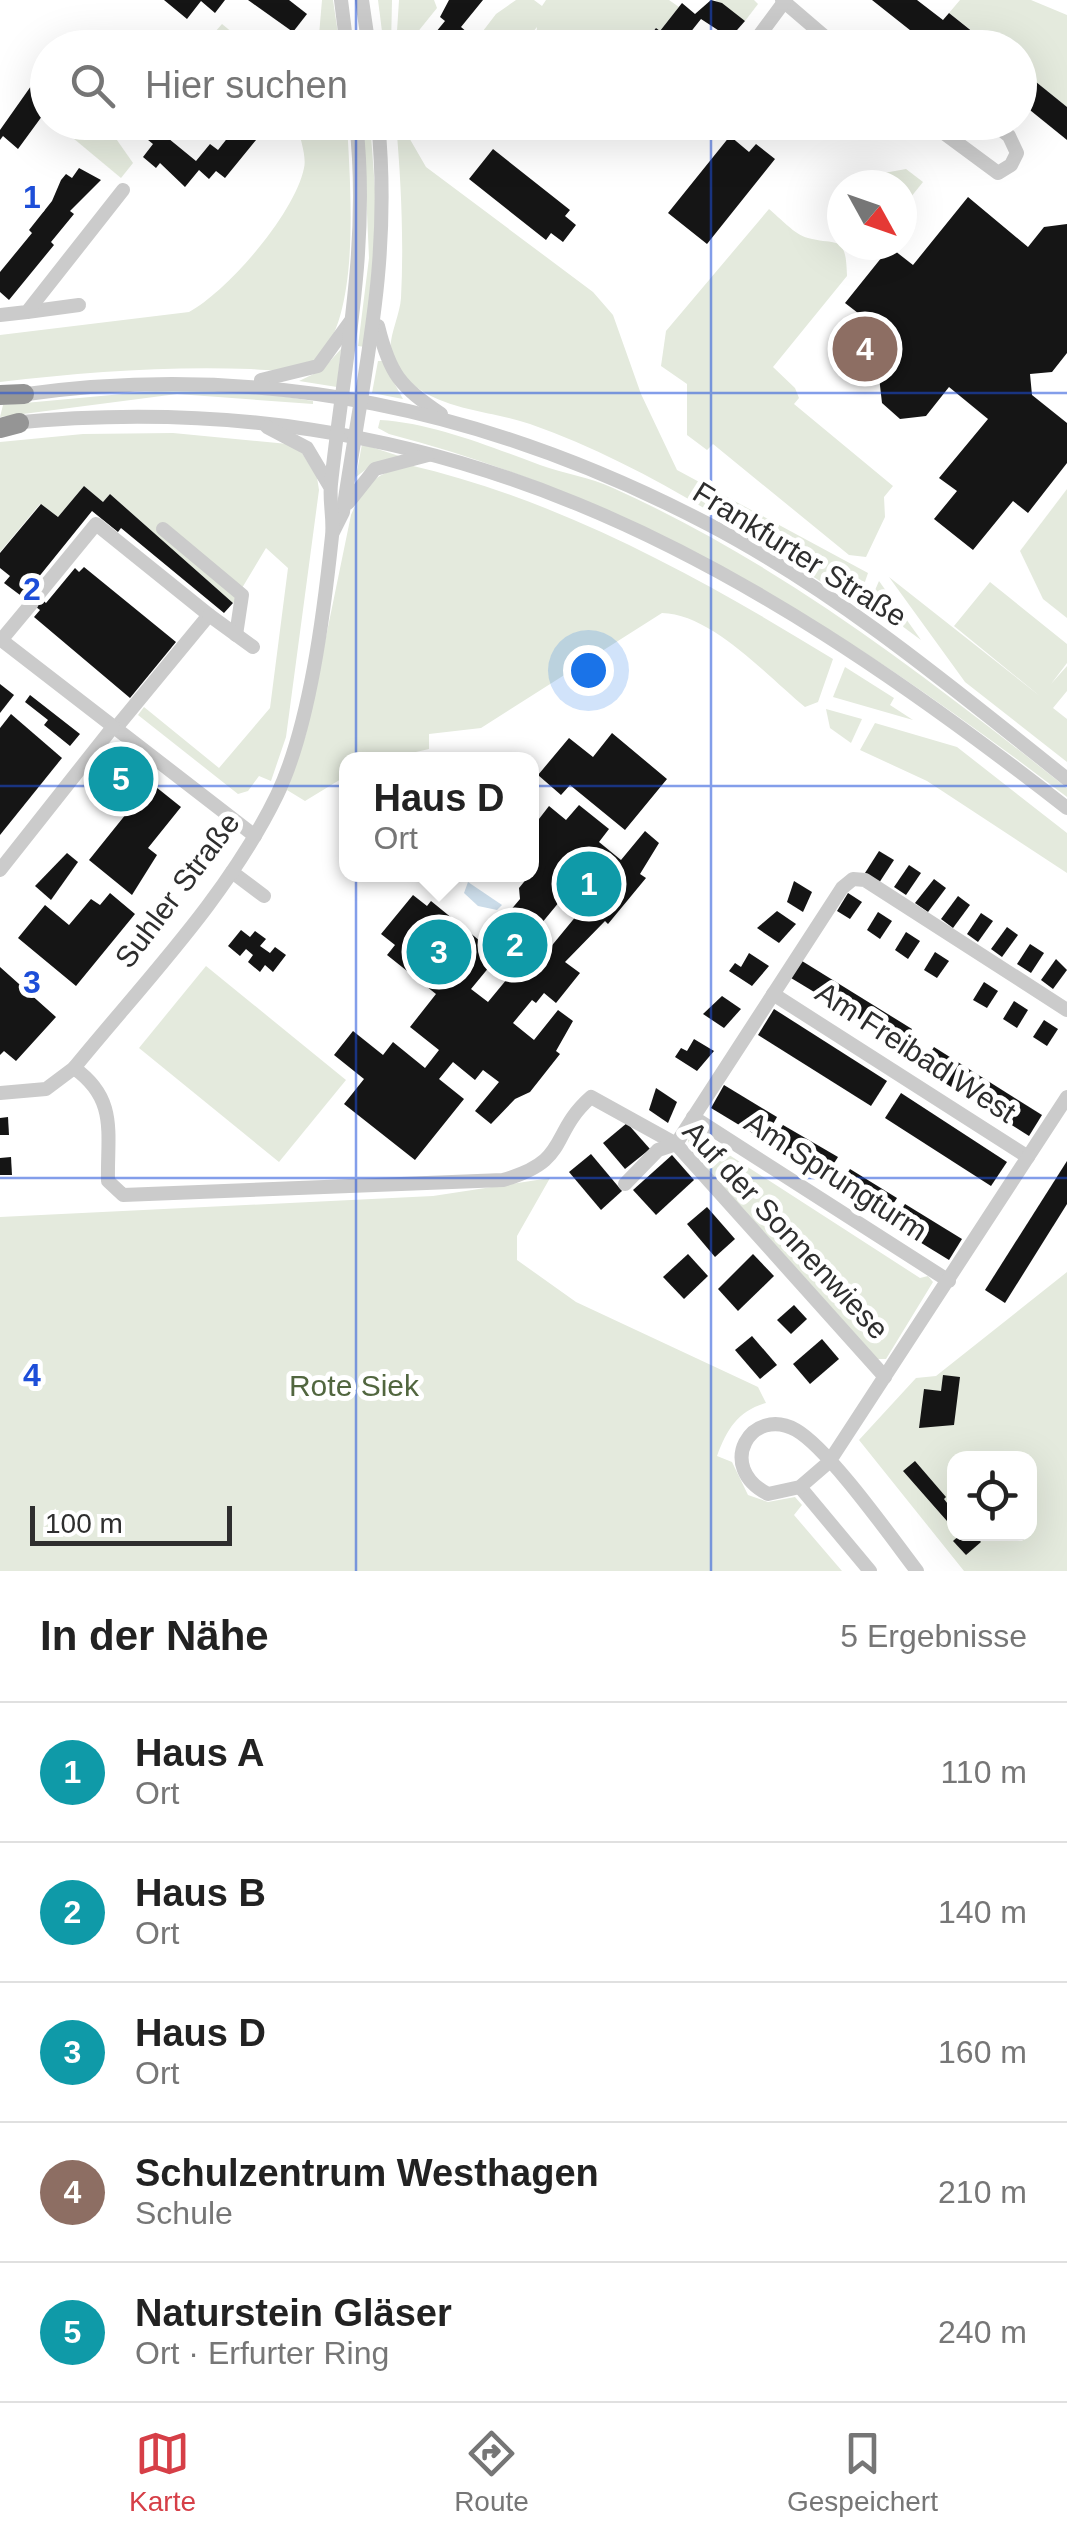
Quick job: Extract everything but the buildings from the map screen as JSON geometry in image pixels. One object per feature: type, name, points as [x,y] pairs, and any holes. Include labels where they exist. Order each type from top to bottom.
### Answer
[{"type":"highway","points":[[0,397],[24,394]]},
{"type":"street","points":[[340,0],[344,30]]},
{"type":"street","points":[[362,0],[366,30]]},
{"type":"street","points":[[763,30],[783,1],[817,30]]},
{"type":"street","name":"Suhler Straße","points":[[0,1093],[46,1088],[74,1068],[232,872],[279,789],[298,735],[332,533],[330,488],[355,312],[362,223],[357,140]]},
{"type":"street","name":"Suhler Straße","points":[[332,533],[343,512],[376,318],[384,245],[379,140]]},
{"type":"street","points":[[953,140],[998,174],[1011,165],[1017,153],[1011,140]]},
{"type":"street","points":[[27,312],[123,190]]},
{"type":"street","points":[[0,315],[78,305]]},
{"type":"street","points":[[242,383],[318,366],[336,346],[355,312]]},
{"type":"street","points":[[376,318],[386,360],[401,384],[450,420]]},
{"type":"street","name":"Frankfurter Straße","points":[[24,394],[176,382],[242,383],[343,396],[450,420],[606,475],[710,526],[850,613],[1067,779]]},
{"type":"street","name":"Frankfurter Straße","points":[[6,425],[162,416],[252,421],[338,432],[435,454],[565,498],[691,556],[766,598],[921,698],[1067,808]]},
{"type":"street","points":[[252,421],[306,448],[330,488]]},
{"type":"street","points":[[343,512],[364,478],[376,469],[435,454]]},
{"type":"street","points":[[252,647],[96,524],[1,639],[255,836]]},
{"type":"street","points":[[163,529],[242,595],[236,635]]},
{"type":"street","points":[[0,870],[209,614]]},
{"type":"street","points":[[232,872],[264,896]]},
{"type":"street","name":"Am Freibad West","points":[[676,1144],[842,888],[853,879],[865,880],[1067,1010]]},
{"type":"street","name":"Am Freibad West","points":[[773,994],[1028,1157]]},
{"type":"street","name":"Auf der Sonnenwiese","points":[[74,1068],[100,1090],[107,1104],[108,1181],[123,1195],[503,1180],[545,1163],[591,1097],[676,1144],[885,1376]]},
{"type":"street","name":"Am Freibad West","points":[[829,1462],[1067,1097]]},
{"type":"street","name":"Am Sprungturm","points":[[692,1117],[949,1281]]},
{"type":"street","points":[[626,1184],[658,1150],[676,1144]]},
{"type":"street","points":[[829,1462],[800,1487],[768,1494],[746,1478],[740,1463],[742,1447],[752,1432],[782,1424],[798,1431],[829,1462],[917,1571]]},
{"type":"street","points":[[800,1487],[870,1571]]},
{"type":"green space","points":[[322,0],[333,0],[337,30],[319,30]]},
{"type":"green space","points":[[378,0],[392,0],[391,30],[382,30]]},
{"type":"green space","points":[[399,0],[434,0],[437,8],[419,30],[397,30]]},
{"type":"green space","points":[[516,0],[534,0],[542,6],[546,0],[669,0],[679,7],[661,30],[484,30],[496,14]]},
{"type":"green space","points":[[715,0],[754,0],[758,4],[745,21]]},
{"type":"green space","points":[[960,0],[1031,0],[1067,15],[1067,107],[1037,83],[1037,30],[971,30],[949,13]]},
{"type":"green space","points":[[75,140],[117,140],[133,163],[121,178]]},
{"type":"green space","points":[[301,140],[348,140],[351,213],[347,281],[331,339],[311,364],[286,370],[156,369],[0,382],[0,335],[189,312],[205,302],[258,249],[288,207],[305,163]]},
{"type":"green space","points":[[364,140],[371,140],[377,215],[365,347],[358,346],[369,258]]},
{"type":"green space","points":[[397,140],[410,140],[426,167],[593,292],[613,315],[641,394],[677,470],[868,573],[857,605],[698,505],[616,460],[530,424],[452,404],[417,387],[403,374],[391,350],[401,298],[402,210]]},
{"type":"green space","points":[[769,209],[798,233],[827,242],[827,260],[846,260],[847,276],[773,367],[795,388],[799,398],[794,404],[893,486],[884,497],[885,517],[866,557],[849,555],[713,444],[707,450],[687,435],[687,384],[661,366],[666,331]]},
{"type":"green space","points":[[341,349],[337,387],[299,381],[322,370]]},
{"type":"green space","points":[[378,361],[382,361],[403,399],[372,393]]},
{"type":"green space","points":[[177,389],[255,392],[313,404],[177,394],[0,417],[3,405]]},
{"type":"green space","points":[[380,420],[441,431],[595,481],[675,518],[792,586],[905,663],[1067,788],[1067,797],[909,682],[746,581],[662,536],[575,497],[484,463],[389,434],[378,428]]},
{"type":"green space","points":[[173,433],[288,444],[302,453],[317,477],[319,490],[286,737],[271,781],[259,776],[248,791],[238,794],[138,715],[144,707],[219,768],[270,708],[288,568],[266,548],[233,603],[110,494],[103,502],[84,486],[58,517],[40,504],[0,552],[0,442],[83,434]]},
{"type":"green space","points":[[362,444],[399,456],[373,464],[356,477]]},
{"type":"green space","points":[[409,465],[465,480],[575,520],[681,571],[833,659],[818,702],[805,707],[719,635],[681,616],[662,613],[481,728],[429,734],[429,749],[416,752],[339,752],[339,780],[305,801],[287,790],[306,734],[351,515],[372,481]]},
{"type":"green space","points":[[1067,489],[1067,618],[1043,599],[1020,551]]},
{"type":"green space","points":[[889,577],[1041,697],[954,626],[990,582],[1067,644],[1067,663],[1051,684],[1067,666],[1067,691],[1053,708],[1067,719],[1067,762],[965,682]]},
{"type":"green space","points":[[879,581],[921,640],[879,609],[873,616],[866,611]]},
{"type":"green space","points":[[845,667],[894,698],[890,705],[913,720],[833,697]]},
{"type":"green space","points":[[826,709],[862,719],[851,743],[830,728]]},
{"type":"green space","points":[[875,723],[957,747],[1067,833],[1067,873],[927,781],[860,750]]},
{"type":"green space","points":[[206,966],[346,1080],[279,1162],[139,1048]]},
{"type":"green space","points":[[700,1130],[706,1140],[920,1278],[928,1276],[933,1282],[886,1359],[877,1359],[689,1149],[688,1140]]},
{"type":"green space","name":"Rote Siek","points":[[550,1178],[517,1236],[517,1260],[576,1302],[758,1387],[766,1403],[735,1422],[717,1456],[732,1462],[748,1495],[768,1502],[795,1497],[802,1505],[794,1515],[842,1571],[0,1571],[0,1217],[433,1196]]},
{"type":"green space","points":[[1067,1272],[1067,1571],[964,1571],[859,1440],[916,1378],[936,1376]]},
{"type":"water","points":[[468,882],[502,905],[497,910],[478,906],[464,893]]},
{"type":"place","name":"Schulzentrum Westhagen","points":[[865,349]]},
{"type":"place","name":"Naturstein Gläser","points":[[121,779]]},
{"type":"place","name":"Haus A","points":[[589,884]]},
{"type":"place","name":"Haus B","points":[[515,945]]},
{"type":"place","name":"Haus D","points":[[439,952]]}]
